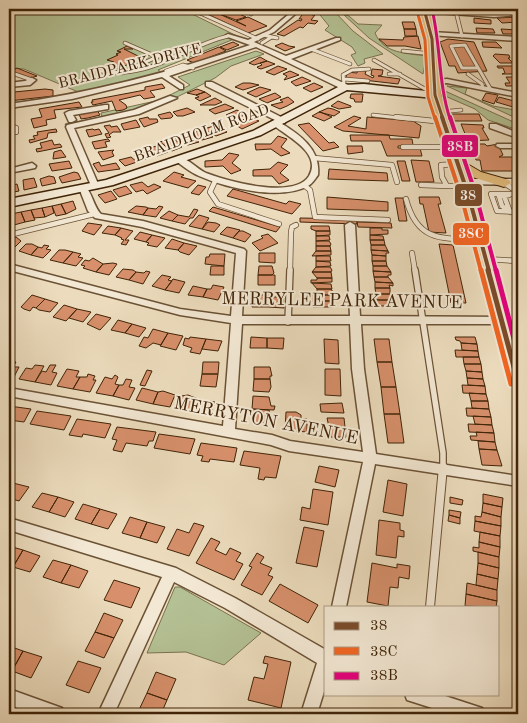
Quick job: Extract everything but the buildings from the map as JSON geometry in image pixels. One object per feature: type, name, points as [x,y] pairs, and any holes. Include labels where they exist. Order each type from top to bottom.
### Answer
[{"type":"main road","points":[[424,9],[431,34],[434,83],[442,117],[453,147],[486,259],[518,382]]},
{"type":"main road","points":[[458,164],[476,175],[507,188]]},
{"type":"street","name":"BRAIDPARK DRIVE","points":[[9,106],[81,96],[193,68],[260,40],[287,20],[298,9]]},
{"type":"street","points":[[424,9],[494,15],[518,12]]},
{"type":"street","points":[[431,34],[518,39]]},
{"type":"street","points":[[228,36],[260,40],[285,59],[343,83]]},
{"type":"street","points":[[285,59],[338,39]]},
{"type":"street","points":[[165,74],[180,86]]},
{"type":"street","points":[[9,85],[27,83],[32,80]]},
{"type":"street","name":"BRAIDHOLM ROAD","points":[[9,203],[89,187],[179,159],[279,123],[343,83],[399,90],[434,83]]},
{"type":"street","points":[[434,83],[454,83],[518,95]]},
{"type":"street","points":[[434,83],[454,83]]},
{"type":"street","points":[[179,159],[192,169],[216,179],[269,191],[282,191],[305,186],[314,175],[314,158],[302,142],[279,123],[209,84]]},
{"type":"street","points":[[81,96],[90,109]]},
{"type":"street","points":[[173,98],[136,112],[70,127],[89,187],[94,214],[189,235],[241,251],[238,320],[229,432]]},
{"type":"street","points":[[72,120],[69,113],[105,106]]},
{"type":"street","points":[[493,126],[504,138],[518,146]]},
{"type":"street","points":[[504,138],[518,136]]},
{"type":"street","points":[[12,169],[32,166]]},
{"type":"street","points":[[464,184],[507,188],[518,182]]},
{"type":"street","points":[[339,606],[370,459],[358,369],[350,225]]},
{"type":"street","name":"MERRYLEE PARK AVENUE","points":[[9,267],[171,310],[238,320],[288,322],[502,320]]},
{"type":"street","name":"MERRYTON AVENUE","points":[[9,392],[272,440],[290,446],[518,481]]},
{"type":"street","points":[[9,524],[171,573],[196,584],[324,658]]},
{"type":"street","points":[[106,714],[171,573]]},
{"type":"street","points":[[309,714],[324,665]]},
{"type":"street","points":[[420,696],[476,714]]},
{"type":"street","points":[[9,697],[56,714]]},
{"type":"lane","points":[[209,9],[200,13],[260,40],[277,38]]},
{"type":"lane","points":[[251,14],[255,9]]},
{"type":"lane","points":[[458,11],[462,36]]},
{"type":"lane","points":[[101,71],[120,74],[138,73],[228,36]]},
{"type":"lane","points":[[124,43],[157,57]]},
{"type":"lane","points":[[478,68],[462,68],[451,46],[465,45],[478,68],[483,71],[488,88]]},
{"type":"lane","points":[[311,50],[350,64]]},
{"type":"lane","points":[[403,51],[433,54]]},
{"type":"lane","points":[[120,74],[160,55],[170,59]]},
{"type":"lane","points":[[374,60],[400,74],[434,83]]},
{"type":"lane","points":[[368,81],[343,83],[343,75],[352,70],[369,69]]},
{"type":"lane","points":[[9,72],[32,80]]},
{"type":"lane","points":[[389,74],[400,74]]},
{"type":"lane","points":[[468,74],[488,88]]},
{"type":"lane","points":[[373,115],[442,117],[461,110]]},
{"type":"lane","points":[[9,126],[16,128],[16,132]]},
{"type":"lane","points":[[403,147],[453,147]]},
{"type":"lane","points":[[314,158],[392,166],[397,182]]},
{"type":"lane","points":[[447,186],[442,177],[442,165],[458,164]]},
{"type":"lane","points":[[216,179],[210,195],[215,197],[218,204],[279,224]]},
{"type":"lane","points":[[421,185],[447,186],[464,184]]},
{"type":"lane","points":[[305,186],[310,190],[315,217],[388,220]]},
{"type":"lane","points":[[507,188],[518,193]]},
{"type":"lane","points":[[507,188],[504,196],[510,212]]},
{"type":"lane","points":[[518,193],[507,188],[492,194],[497,211],[518,212]]},
{"type":"lane","points":[[406,199],[412,220],[427,234],[444,238],[480,239]]},
{"type":"lane","points":[[9,235],[88,218],[94,214]]},
{"type":"lane","points":[[288,322],[291,232],[292,227],[296,225]]},
{"type":"lane","points":[[412,253],[444,470],[430,606]]},
{"type":"lane","points":[[486,259],[518,261]]},
{"type":"green space","points":[[9,9],[195,9],[188,12],[239,37],[158,70],[164,74],[83,94],[24,69],[9,68]]},
{"type":"green space","points":[[300,9],[334,11],[353,31],[383,54],[364,59],[365,63],[358,66],[351,55],[356,53],[352,47],[325,30],[329,26],[316,10]]},
{"type":"green space","points":[[343,14],[349,16],[358,24],[382,25],[375,33],[379,40],[390,49],[426,56],[423,74],[369,38]]},
{"type":"green space","points":[[256,51],[264,54],[231,66],[215,78],[175,98],[131,111],[66,126],[65,124],[102,117],[101,113],[160,100],[190,85],[178,77]]},
{"type":"green space","points":[[447,86],[467,88],[465,94],[493,106],[515,110],[518,104],[518,119]]},
{"type":"green space","points":[[445,91],[518,124],[518,130],[488,120],[475,109],[445,96]]},
{"type":"green space","points":[[175,587],[180,587],[261,633],[224,665],[186,652],[147,653]]},
{"type":"transit line","name":"38","points":[[424,9],[432,39],[435,95],[469,197],[518,382]]},
{"type":"transit line","name":"38B","points":[[432,9],[439,38],[442,94],[476,195],[518,354]]},
{"type":"transit line","name":"38C","points":[[417,11],[425,40],[428,97],[462,199],[511,384]]}]
